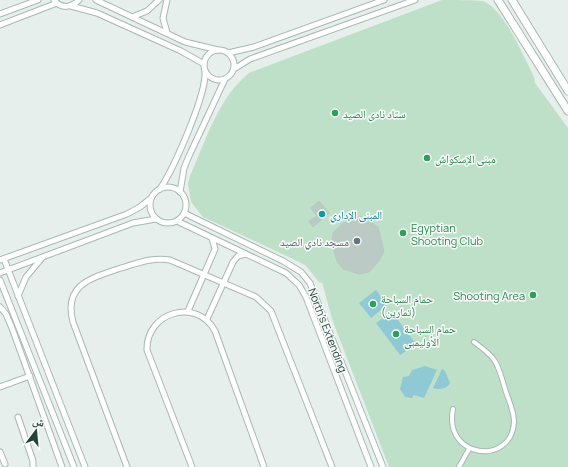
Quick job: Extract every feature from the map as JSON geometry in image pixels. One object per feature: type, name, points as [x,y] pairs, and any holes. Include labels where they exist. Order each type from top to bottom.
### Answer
[{"type":"street","points":[[0,14],[38,0]]},
{"type":"street","points":[[71,6],[79,0]]},
{"type":"street","points":[[96,0],[185,42],[228,53],[254,47],[384,0]]},
{"type":"street","points":[[132,17],[147,11],[159,0]]},
{"type":"street","points":[[167,0],[163,18],[167,33]]},
{"type":"street","points":[[180,192],[184,168],[189,156],[225,79],[234,70],[250,59],[415,0]]},
{"type":"street","points":[[498,0],[568,110]]},
{"type":"street","points":[[512,0],[568,91]]},
{"type":"street","points":[[0,25],[55,2],[64,7],[71,6],[97,13],[181,50],[204,64]]},
{"type":"street","points":[[303,30],[306,39]]},
{"type":"street","points":[[85,467],[8,270],[2,260],[127,214],[140,207],[151,198],[160,189],[170,172],[203,94],[205,71],[204,64],[207,56],[218,50]]},
{"type":"street","points":[[228,53],[234,61],[234,70]]},
{"type":"street","points":[[205,71],[216,80],[225,79]]},
{"type":"street","points":[[553,86],[561,80]]},
{"type":"street","points":[[160,189],[168,187],[180,192],[186,202],[184,213],[177,221]]},
{"type":"street","points":[[151,198],[150,212],[156,219],[164,223],[177,221],[286,273],[299,285],[306,296],[370,467]]},
{"type":"street","name":"North's Extending","points":[[184,213],[283,261],[296,268],[307,279],[313,288],[382,467]]},
{"type":"street","points":[[0,273],[133,223],[156,219]]},
{"type":"street","points":[[188,311],[215,249],[212,238]]},
{"type":"street","points":[[207,320],[235,259],[246,254]]},
{"type":"street","points":[[18,296],[30,271],[43,256]]},
{"type":"street","points":[[127,467],[73,322],[71,309],[73,296],[79,287],[88,279],[148,260],[170,260],[256,297],[266,306],[274,316],[332,467]]},
{"type":"street","points":[[299,285],[307,279]]},
{"type":"street","points":[[0,280],[74,467]]},
{"type":"street","points":[[0,294],[8,299]]},
{"type":"street","points":[[0,307],[6,314],[12,328],[62,467]]},
{"type":"street","points":[[192,467],[147,350],[148,338],[157,322],[188,311],[207,320],[215,331],[264,467]]},
{"type":"street","points":[[453,409],[451,420],[453,430],[458,439],[469,449],[482,451],[501,446],[510,436],[514,422],[513,412],[496,360],[474,342]]},
{"type":"street","points":[[0,387],[30,376]]},
{"type":"street","points":[[18,417],[33,461],[33,467]]},
{"type":"street","points":[[362,444],[372,440]]},
{"type":"street","points":[[459,467],[469,449]]},
{"type":"street","points":[[0,452],[5,464]]},
{"type":"green space","name":"Egyptian Shooting Club","points":[[442,0],[483,1],[498,13],[513,34],[534,77],[535,83],[568,128],[568,467],[389,467],[333,322],[322,282],[320,283],[305,265],[203,217],[191,202],[188,184],[190,176],[214,120],[229,95],[238,83],[249,73]]},
{"type":"water","name":"حمام السباحة (تمارين)","points":[[376,290],[387,305],[371,318],[359,303]]},
{"type":"water","name":"حمام السباحة الأوليمبى","points":[[392,312],[416,344],[400,355],[376,323]]},
{"type":"water","points":[[425,366],[437,370],[424,398],[414,395],[412,398],[405,397],[400,389],[403,377],[409,376],[412,370]]},
{"type":"water","points":[[442,369],[445,371],[450,383],[447,387],[438,389],[433,388]]},
{"type":"building","name":"المبنى الإداري","points":[[319,201],[329,213],[313,227],[309,221],[317,216],[311,208]]},
{"type":"building","name":"مسجد نادي الصيد","points":[[360,216],[378,227],[384,251],[379,261],[369,272],[359,274],[343,269],[337,261],[332,245],[333,233],[343,223]]},
{"type":"place","name":"ستاد نادى الصيد","points":[[335,113]]},
{"type":"place","name":"مبنى الإسكواش","points":[[427,158]]},
{"type":"place","name":"المبنى الإداري","points":[[322,214]]},
{"type":"place","name":"Egyptian Shooting Club","points":[[403,233]]},
{"type":"place","name":"مسجد نادي الصيد","points":[[357,241]]},
{"type":"place","name":"Shooting Area","points":[[533,295]]},
{"type":"place","name":"حمام السباحة (تمارين)","points":[[373,304]]},
{"type":"place","name":"حمام السباحة الأوليمبى","points":[[396,334]]}]
